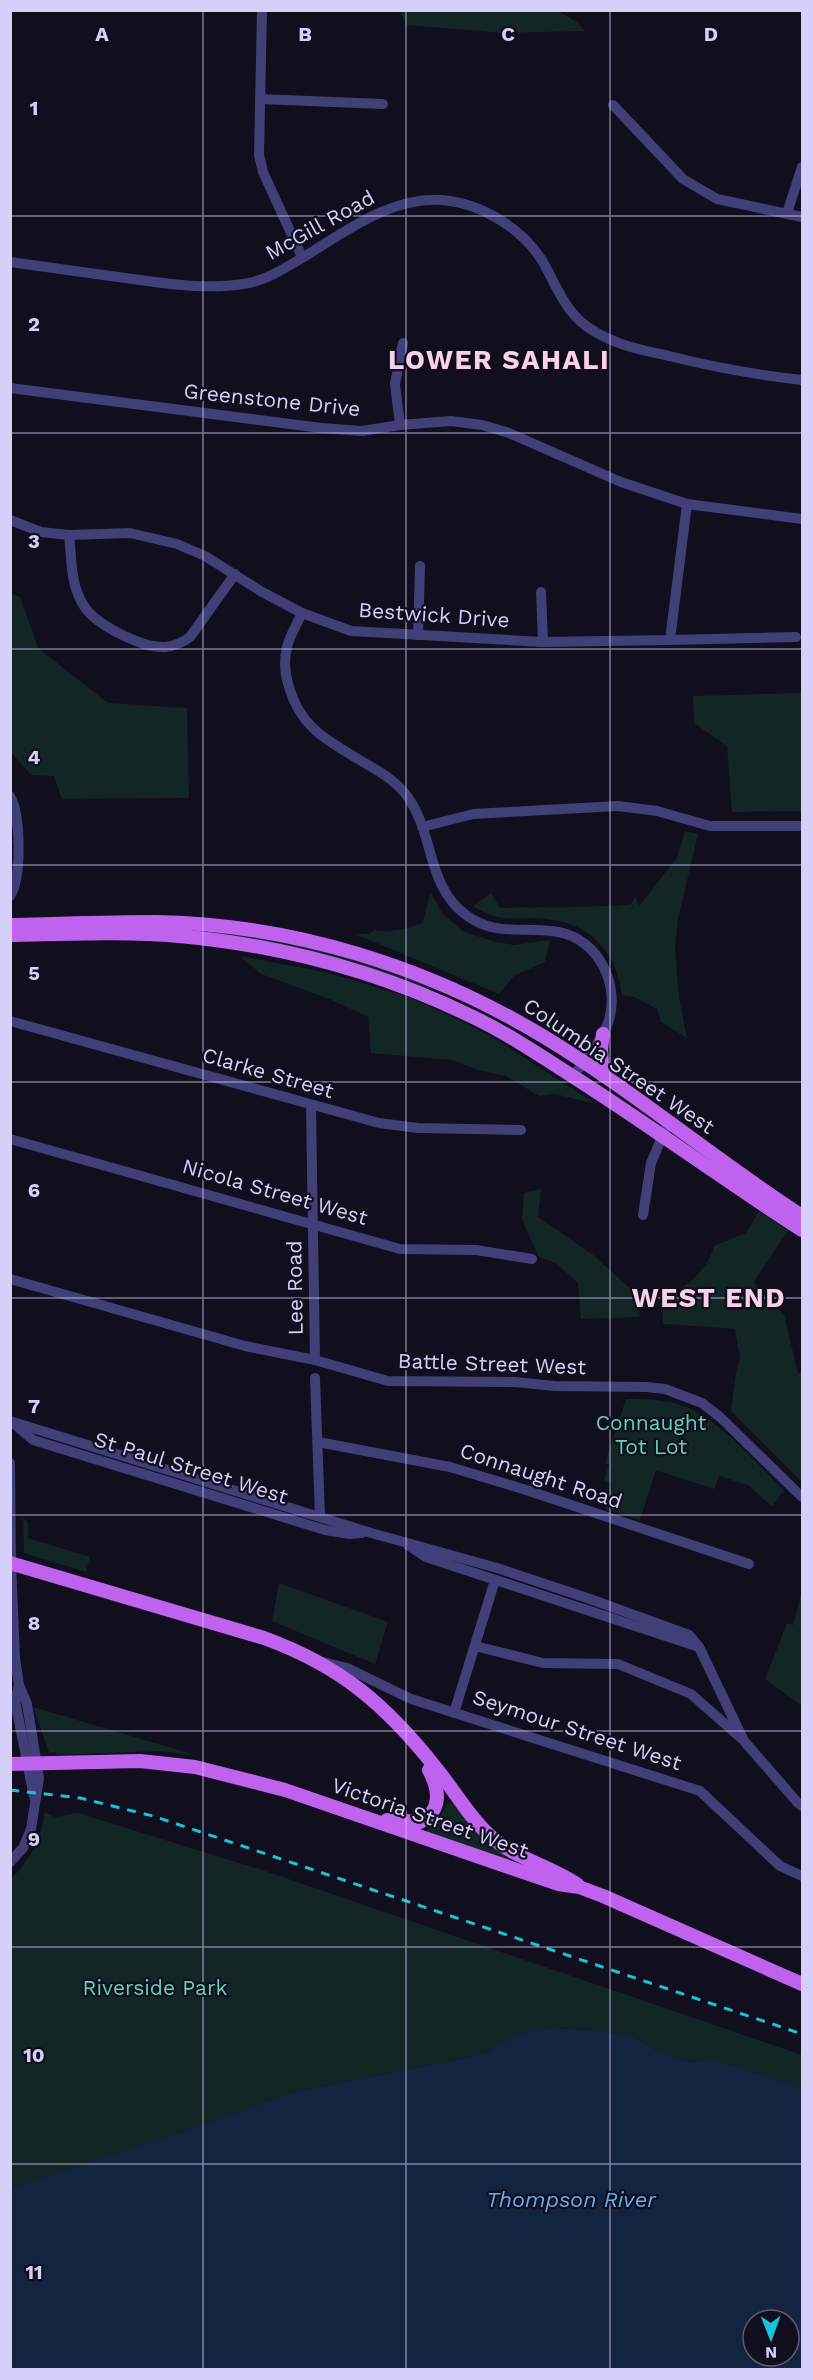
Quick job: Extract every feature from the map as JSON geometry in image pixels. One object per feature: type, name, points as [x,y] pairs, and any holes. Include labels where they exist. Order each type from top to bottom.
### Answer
[{"type":"main road","name":"Columbia Street West","points":[[10,925],[180,923],[267,933],[365,955],[439,983],[511,1018],[583,1062],[802,1216]]},
{"type":"main road","name":"Columbia Street West","points":[[10,934],[179,936],[264,948],[363,973],[470,1016],[513,1039],[573,1076],[802,1230]]},
{"type":"main road","points":[[603,1034],[601,1049],[603,1076]]},
{"type":"main road","name":"Seymour Street West","points":[[11,1563],[264,1638],[317,1660],[341,1674],[366,1694],[438,1770],[466,1811],[492,1838],[532,1863],[562,1874],[579,1887]]},
{"type":"main road","points":[[345,1810],[384,1820],[416,1822],[426,1819],[437,1804],[436,1785],[413,1742]]},
{"type":"main road","name":"Victoria Street West","points":[[10,1764],[109,1761],[168,1763],[256,1782],[345,1810],[558,1884],[579,1887],[665,1922],[802,1984]]},
{"type":"street","points":[[262,10],[259,155],[263,172],[303,257]]},
{"type":"street","points":[[260,99],[383,104]]},
{"type":"street","points":[[613,105],[683,179],[717,199],[802,217]]},
{"type":"street","points":[[786,213],[802,167]]},
{"type":"street","name":"McGill Road","points":[[10,262],[144,281],[218,286],[250,283],[276,273],[381,211],[409,202],[442,200],[471,206],[510,226],[535,250],[566,306],[586,326],[616,344],[724,369],[802,380]]},
{"type":"street","points":[[400,425],[395,384],[403,343]]},
{"type":"street","name":"Greenstone Drive","points":[[10,388],[321,428],[362,431],[451,421],[482,425],[519,438],[621,482],[687,504],[802,519]]},
{"type":"street","points":[[670,640],[687,504]]},
{"type":"street","name":"Bestwick Drive","points":[[10,520],[40,532],[69,535],[130,533],[191,549],[302,613],[351,630],[543,642],[796,637]]},
{"type":"street","points":[[69,535],[72,577],[84,607],[97,620],[146,644],[167,647],[180,644],[189,637],[235,574]]},
{"type":"street","points":[[418,635],[420,566]]},
{"type":"street","points":[[541,592],[543,642]]},
{"type":"street","points":[[302,613],[287,646],[285,662],[286,678],[294,705],[312,728],[328,741],[390,778],[401,788],[411,802],[422,827],[439,884],[457,908],[468,917],[495,930],[561,932],[576,938],[599,957],[611,981],[612,1006],[603,1034],[573,1076]]},
{"type":"street","points":[[10,796],[15,806],[19,847],[18,880],[10,896]]},
{"type":"street","points":[[422,827],[473,814],[618,806],[657,812],[710,826],[802,826]]},
{"type":"street","name":"Clarke Street","points":[[10,1021],[379,1124],[418,1128],[521,1130]]},
{"type":"street","name":"Lee Road","points":[[311,1106],[315,1360]]},
{"type":"street","points":[[643,1215],[651,1163],[668,1123]]},
{"type":"street","name":"Nicola Street West","points":[[10,1139],[400,1249],[476,1250],[532,1259]]},
{"type":"street","name":"Battle Street West","points":[[10,1279],[245,1346],[315,1360],[388,1381],[507,1382],[555,1386],[665,1389],[702,1403],[802,1497]]},
{"type":"street","points":[[315,1378],[320,1517]]},
{"type":"street","name":"St Paul Street West","points":[[10,1421],[368,1532],[497,1568],[689,1635],[699,1647],[744,1741],[802,1806]]},
{"type":"street","name":"St Paul Street West","points":[[10,1421],[33,1440],[325,1530],[350,1534],[368,1532]]},
{"type":"street","name":"Connaught Road","points":[[318,1442],[450,1467],[749,1564]]},
{"type":"street","points":[[10,1463],[15,1648],[19,1685],[27,1704],[33,1745],[32,1764]]},
{"type":"street","name":"St Paul Street West","points":[[400,1540],[426,1557],[699,1647]]},
{"type":"street","points":[[454,1713],[495,1580]]},
{"type":"street","points":[[475,1646],[543,1663],[618,1664],[691,1694],[744,1741]]},
{"type":"street","name":"Seymour Street West","points":[[317,1660],[347,1668],[411,1699],[700,1791],[780,1866],[802,1876]]},
{"type":"street","points":[[10,1862],[23,1848],[29,1834],[39,1778],[14,1715],[19,1685]]},
{"type":"street","points":[[14,1715],[25,1720],[33,1745]]},
{"type":"green space","points":[[400,11],[558,11],[578,23],[585,31],[502,33],[406,25]]},
{"type":"green space","points":[[10,593],[20,597],[38,648],[108,703],[187,708],[189,798],[62,799],[54,776],[31,775],[11,752]]},
{"type":"green space","points":[[802,693],[802,811],[732,812],[727,746],[694,723],[693,696]]},
{"type":"green space","points":[[685,831],[698,834],[678,919],[675,948],[679,998],[687,1038],[661,1022],[657,1009],[634,997],[622,995],[615,968],[609,956],[592,936],[568,923],[541,919],[503,918],[473,906],[491,893],[500,908],[616,906],[631,904],[636,896],[639,906],[677,858]]},
{"type":"green space","points":[[430,892],[443,914],[464,932],[514,945],[550,940],[545,962],[514,976],[499,994],[355,934],[369,934],[375,930],[400,930],[423,922]]},
{"type":"green space","points":[[207,931],[291,942],[378,966],[443,990],[442,993],[329,957],[207,933]]},
{"type":"green space","points":[[240,956],[325,972],[406,996],[466,1023],[497,1040],[596,1104],[555,1094],[539,1096],[506,1076],[478,1070],[452,1060],[371,1053],[368,1017],[332,1000],[261,974]]},
{"type":"green space","points":[[541,1189],[538,1217],[593,1255],[634,1292],[657,1297],[658,1306],[638,1303],[640,1317],[581,1319],[578,1283],[557,1264],[538,1256],[522,1219],[524,1193]]},
{"type":"green space","points":[[759,1211],[788,1231],[754,1282],[784,1315],[798,1373],[802,1373],[802,1482],[731,1411],[740,1358],[735,1329],[663,1324],[662,1302],[700,1272],[714,1246],[746,1233]]},
{"type":"green space","name":"Connaught Tot Lot","points":[[626,1399],[668,1402],[695,1411],[723,1430],[784,1490],[772,1507],[748,1485],[719,1476],[714,1489],[656,1470],[640,1520],[605,1509],[612,1484],[604,1481],[609,1465],[605,1463]]},
{"type":"green space","points":[[23,1518],[28,1522],[28,1538],[90,1557],[86,1572],[24,1553]]},
{"type":"green space","points":[[279,1583],[388,1622],[375,1664],[272,1621]]},
{"type":"green space","points":[[802,1591],[802,1706],[765,1679],[787,1623],[793,1625]]},
{"type":"green space","points":[[33,1707],[199,1756],[159,1751],[56,1755],[55,1752],[49,1752]]},
{"type":"green space","points":[[451,1802],[471,1826],[514,1861],[427,1833],[427,1830],[440,1818],[447,1803]]},
{"type":"green space","name":"Riverside Park","points":[[45,1812],[55,1817],[78,1813],[265,1871],[802,2055],[802,2088],[713,2059],[689,2062],[657,2051],[635,2037],[595,2030],[554,2028],[512,2037],[487,2052],[466,2058],[293,2092],[146,2145],[11,2188],[11,1879],[34,1849]]},
{"type":"water","name":"Thompson River","points":[[553,2028],[595,2030],[635,2037],[657,2051],[689,2062],[713,2059],[802,2088],[802,2369],[11,2369],[11,2188],[154,2142],[293,2092],[466,2058],[487,2052],[512,2037]]},
{"type":"railway","points":[[10,1790],[80,1798],[153,1816],[802,2034]]},
{"type":"district","name":"LOWER SAHALI","points":[[499,360]]},
{"type":"district","name":"WEST END","points":[[709,1298]]}]
